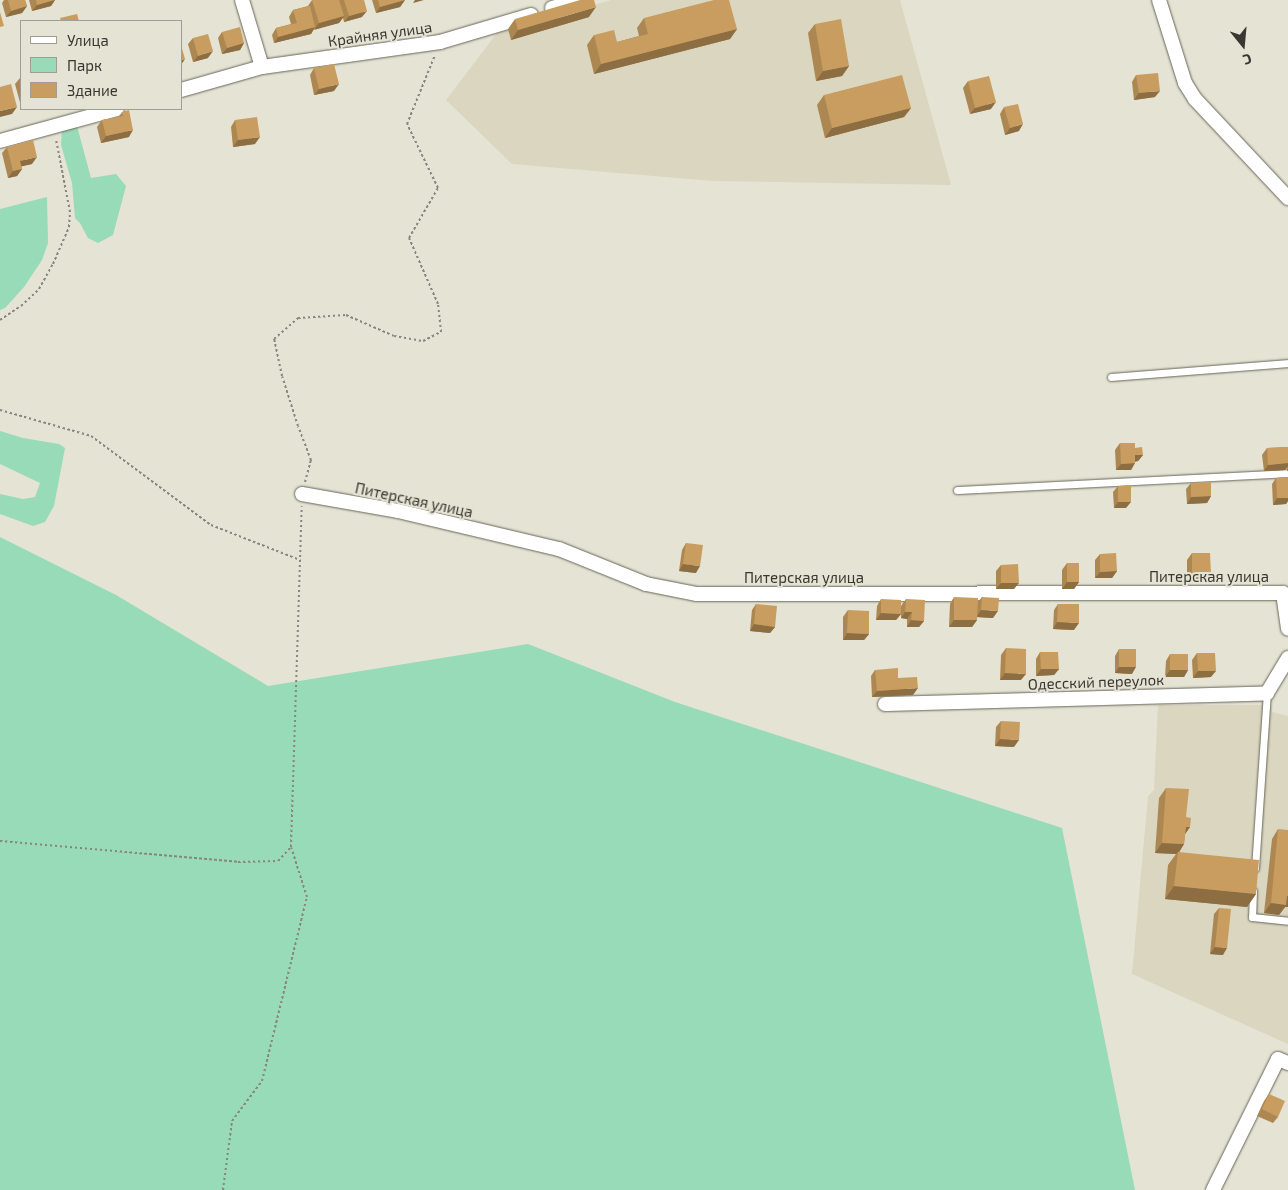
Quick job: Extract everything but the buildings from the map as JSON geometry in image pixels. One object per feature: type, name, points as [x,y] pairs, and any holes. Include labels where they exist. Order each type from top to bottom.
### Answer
[{"type":"street","points":[[242,0],[262,67]]},
{"type":"street","name":"Крайняя улица","points":[[182,90],[262,67],[440,42],[580,0]]},
{"type":"street","points":[[1159,0],[1185,83],[1195,99],[1288,198]]},
{"type":"street","points":[[0,141],[113,110]]},
{"type":"street","name":"Питерская улица","points":[[302,494],[398,511],[559,550],[646,584],[697,594],[1283,593],[1288,629]]},
{"type":"street","points":[[1267,693],[1288,658]]},
{"type":"street","name":"Одесский переулок","points":[[885,704],[1267,693]]},
{"type":"street","points":[[1213,1190],[1278,1058],[1288,1063]]},
{"type":"lane","points":[[1111,377],[1288,363]]},
{"type":"lane","points":[[957,490],[1288,473]]},
{"type":"lane","points":[[1267,693],[1252,916],[1288,921]]},
{"type":"path","points":[[223,1190],[232,1121],[262,1081],[307,897],[290,847],[302,494],[311,460],[285,385],[274,339],[298,318],[346,315],[394,336],[423,341],[441,332],[438,304],[409,238],[438,188],[407,124],[440,42]]},
{"type":"path","points":[[0,320],[21,306],[39,288],[54,264],[69,228],[70,212],[53,127]]},
{"type":"path","points":[[0,410],[92,436],[211,525],[300,560]]},
{"type":"path","points":[[0,842],[238,862],[278,861],[290,847]]},
{"type":"shaded area","points":[[611,0],[900,0],[951,185],[713,181],[512,164],[446,100],[497,33]]},
{"type":"shaded area","points":[[1158,705],[1271,705],[1272,712],[1288,716],[1288,1044],[1132,974],[1148,796],[1154,790]]},
{"type":"green space","points":[[77,126],[91,178],[116,174],[126,186],[113,235],[98,243],[88,238],[75,218],[72,183],[61,145],[62,128]]},
{"type":"green space","points":[[47,197],[48,243],[42,260],[24,287],[5,308],[0,310],[0,209]]},
{"type":"green space","points":[[0,431],[23,438],[59,444],[65,448],[54,506],[45,522],[33,526],[0,514],[0,494],[23,499],[35,497],[40,483],[0,464]]},
{"type":"green space","points":[[0,537],[116,595],[268,686],[528,644],[675,702],[1062,828],[1135,1190],[0,1190]]}]
